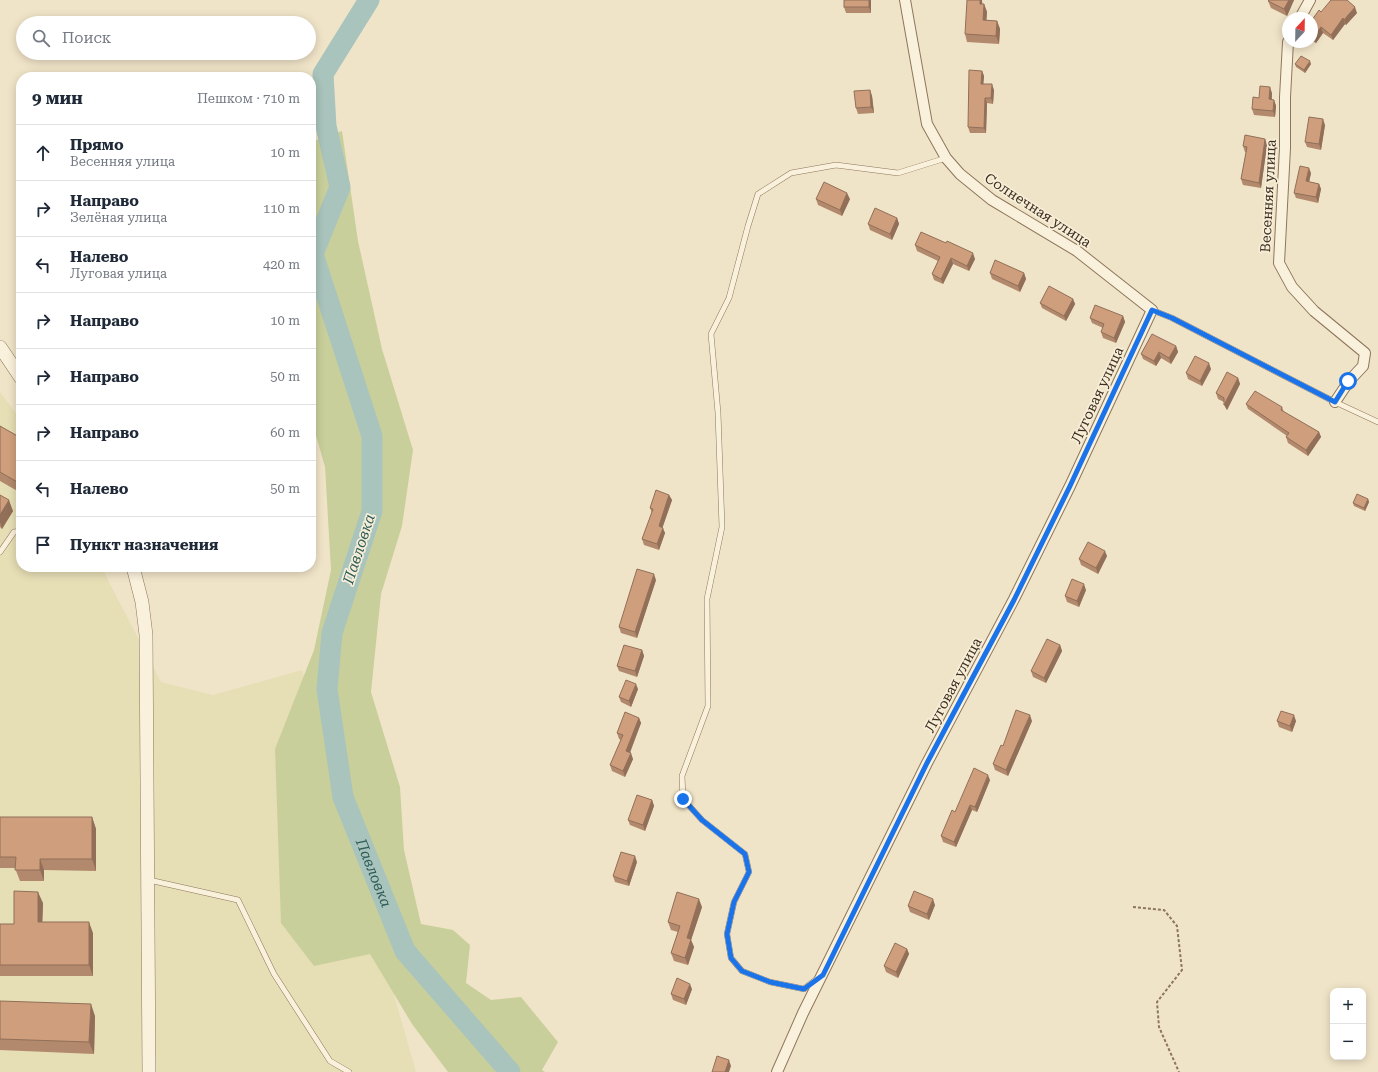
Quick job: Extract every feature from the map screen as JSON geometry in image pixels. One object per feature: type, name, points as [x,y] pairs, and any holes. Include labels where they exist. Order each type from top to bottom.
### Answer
[{"type":"street","name":"Солнечная улица","points":[[905,0],[927,124],[946,158],[960,174],[992,200],[1077,250],[1152,310]]},
{"type":"street","points":[[1303,12],[1310,0]]},
{"type":"street","name":"Весенняя улица","points":[[1288,48],[1285,98],[1285,148],[1279,263],[1292,287],[1314,312],[1365,353],[1363,366],[1348,381],[1335,402]]},
{"type":"street","name":"Луговая улица","points":[[777,1072],[927,763],[1025,578],[1070,486],[1152,310]]},
{"type":"street","points":[[0,347],[16,371]]},
{"type":"street","points":[[134,572],[142,602],[146,635],[149,880],[149,1072]]},
{"type":"lane","points":[[823,975],[804,989],[770,982],[742,971],[731,958],[727,934],[734,902],[749,872],[745,854],[702,820],[683,799],[682,776],[708,706],[708,599],[722,527],[718,413],[711,334],[729,298],[758,194],[791,173],[836,165],[898,173],[946,158]]},
{"type":"lane","points":[[1152,310],[1172,318],[1335,402],[1378,422]]},
{"type":"lane","points":[[0,552],[14,532],[16,532]]},
{"type":"lane","points":[[149,880],[238,900],[274,974],[330,1061],[349,1072]]},
{"type":"path","points":[[1133,907],[1164,910],[1177,926],[1182,970],[1157,1002],[1159,1027],[1180,1072]]},
{"type":"shaded area","points":[[0,392],[16,413],[16,572],[104,572],[161,682],[213,695],[302,670],[416,1072],[0,1072]]},
{"type":"green space","points":[[342,131],[358,241],[382,349],[413,450],[402,526],[381,594],[371,692],[400,787],[404,850],[421,924],[453,930],[470,945],[466,983],[491,1000],[521,997],[558,1042],[542,1070],[545,1072],[448,1072],[412,1024],[370,954],[314,966],[281,923],[275,749],[314,650],[331,570],[325,467],[316,436],[316,140]]},
{"type":"building","points":[[844,0],[869,0],[869,7],[844,7]]},
{"type":"building","points":[[967,0],[980,0],[980,4],[984,4],[983,20],[997,21],[996,36],[965,34]]},
{"type":"building","points":[[1289,0],[1284,9],[1268,1]]},
{"type":"building","points":[[1331,0],[1347,0],[1355,7],[1344,20],[1343,18],[1331,35],[1321,27],[1318,31],[1318,12],[1319,10],[1321,12]]},
{"type":"building","points":[[1301,56],[1310,61],[1304,70],[1295,64]]},
{"type":"building","points":[[969,70],[982,71],[981,84],[992,84],[991,98],[985,98],[984,128],[968,127]]},
{"type":"building","points":[[1260,86],[1270,87],[1269,99],[1274,100],[1273,111],[1252,109],[1253,97],[1259,98]]},
{"type":"building","points":[[870,90],[871,107],[856,108],[854,91]]},
{"type":"building","points":[[1309,117],[1323,119],[1319,144],[1305,142]]},
{"type":"building","points":[[1245,135],[1265,139],[1259,183],[1241,179],[1247,147],[1243,146]]},
{"type":"building","points":[[1300,166],[1309,168],[1306,181],[1319,184],[1316,197],[1294,193]]},
{"type":"building","points":[[824,182],[847,193],[840,210],[816,199]]},
{"type":"building","points":[[875,208],[897,218],[890,234],[868,224]]},
{"type":"building","points":[[921,232],[946,243],[947,241],[973,253],[967,266],[951,258],[941,279],[932,274],[940,257],[915,245]]},
{"type":"building","points":[[995,260],[1024,273],[1018,286],[990,273]]},
{"type":"building","points":[[1049,286],[1073,299],[1064,316],[1040,303]]},
{"type":"building","points":[[1095,305],[1123,316],[1114,338],[1101,332],[1104,324],[1090,318]]},
{"type":"building","points":[[1152,334],[1176,346],[1169,358],[1159,352],[1154,361],[1141,354]]},
{"type":"building","points":[[1195,356],[1209,363],[1200,381],[1186,373]]},
{"type":"building","points":[[1227,372],[1238,378],[1224,405],[1224,398],[1216,393]]},
{"type":"building","points":[[1255,391],[1282,407],[1281,410],[1319,432],[1306,450],[1286,437],[1289,433],[1246,404]]},
{"type":"building","points":[[0,426],[16,435],[16,481],[0,472]]},
{"type":"building","points":[[656,490],[669,495],[659,526],[663,528],[657,544],[642,539],[653,509],[650,508]]},
{"type":"building","points":[[1357,494],[1368,499],[1364,508],[1353,503]]},
{"type":"building","points":[[0,495],[9,500],[0,515]]},
{"type":"building","points":[[1088,542],[1105,551],[1096,568],[1079,559]]},
{"type":"building","points":[[637,569],[654,574],[635,632],[619,627]]},
{"type":"building","points":[[1072,579],[1084,584],[1077,601],[1065,596]]},
{"type":"building","points":[[1047,639],[1060,645],[1044,678],[1031,671]]},
{"type":"building","points":[[624,645],[642,650],[635,671],[617,666]]},
{"type":"building","points":[[626,680],[636,684],[629,701],[619,697]]},
{"type":"building","points":[[1016,710],[1030,715],[1006,770],[993,764],[1001,745],[1003,746]]},
{"type":"building","points":[[1281,711],[1294,715],[1290,726],[1277,721]]},
{"type":"building","points":[[625,712],[639,718],[626,751],[631,753],[623,771],[610,765],[623,735],[617,733]]},
{"type":"building","points":[[974,768],[988,775],[975,807],[970,805],[954,842],[941,836],[952,810],[955,812]]},
{"type":"building","points":[[637,795],[652,800],[643,825],[628,820]]},
{"type":"building","points":[[0,817],[92,817],[92,859],[40,859],[40,870],[15,870],[16,857],[0,857]]},
{"type":"building","points":[[621,852],[635,856],[627,881],[613,876]]},
{"type":"building","points":[[14,891],[38,892],[38,922],[89,922],[89,965],[0,965],[0,924],[14,924]]},
{"type":"building","points":[[914,891],[933,899],[927,914],[908,906]]},
{"type":"building","points":[[677,892],[699,899],[687,938],[691,939],[685,958],[671,953],[680,926],[668,922]]},
{"type":"building","points":[[895,943],[907,949],[896,972],[884,966]]},
{"type":"building","points":[[677,978],[690,984],[684,999],[671,994]]},
{"type":"building","points":[[0,1001],[91,1004],[89,1042],[0,1039]]},
{"type":"building","points":[[717,1056],[729,1060],[725,1072],[712,1072]]},
{"type":"waterway","name":"Павловка","points":[[362,0],[367,2]]},
{"type":"waterway","name":"Павловка","points":[[316,247],[340,187],[326,126],[323,74],[369,0]]},
{"type":"waterway","name":"Павловка","points":[[316,263],[372,436],[372,511],[332,633],[327,689],[343,797],[405,951],[510,1072]]},
{"type":"route","points":[[683,799],[702,820],[745,854],[749,872],[734,902],[727,934],[731,958],[742,971],[770,982],[804,989],[823,975],[927,763],[1014,600],[1070,486],[1152,310],[1172,318],[1335,402],[1348,381]]}]
